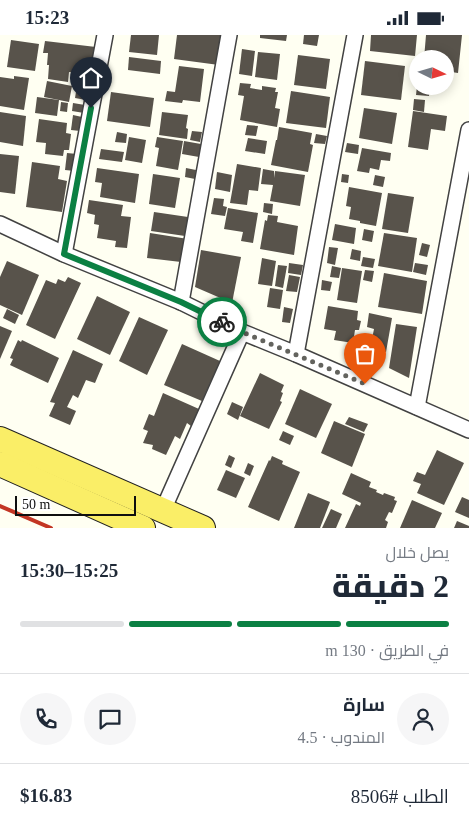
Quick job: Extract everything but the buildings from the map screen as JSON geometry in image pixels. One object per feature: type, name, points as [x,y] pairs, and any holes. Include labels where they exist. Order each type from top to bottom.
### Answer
[{"type":"main road","points":[[0,439],[203,528]]},
{"type":"main road","points":[[0,464],[143,528]]},
{"type":"street","points":[[64,254],[105,35]]},
{"type":"street","points":[[181,302],[229,35]]},
{"type":"street","points":[[296,354],[355,35]]},
{"type":"street","points":[[417,407],[469,130]]},
{"type":"street","points":[[0,225],[64,254],[181,302],[242,332],[469,430]]},
{"type":"street","points":[[164,510],[242,332]]},
{"type":"railway","points":[[0,506],[51,528]]},
{"type":"way so far","points":[[222,322],[365,384]]},
{"type":"route","points":[[91,108],[64,254],[181,302],[222,322]]}]
